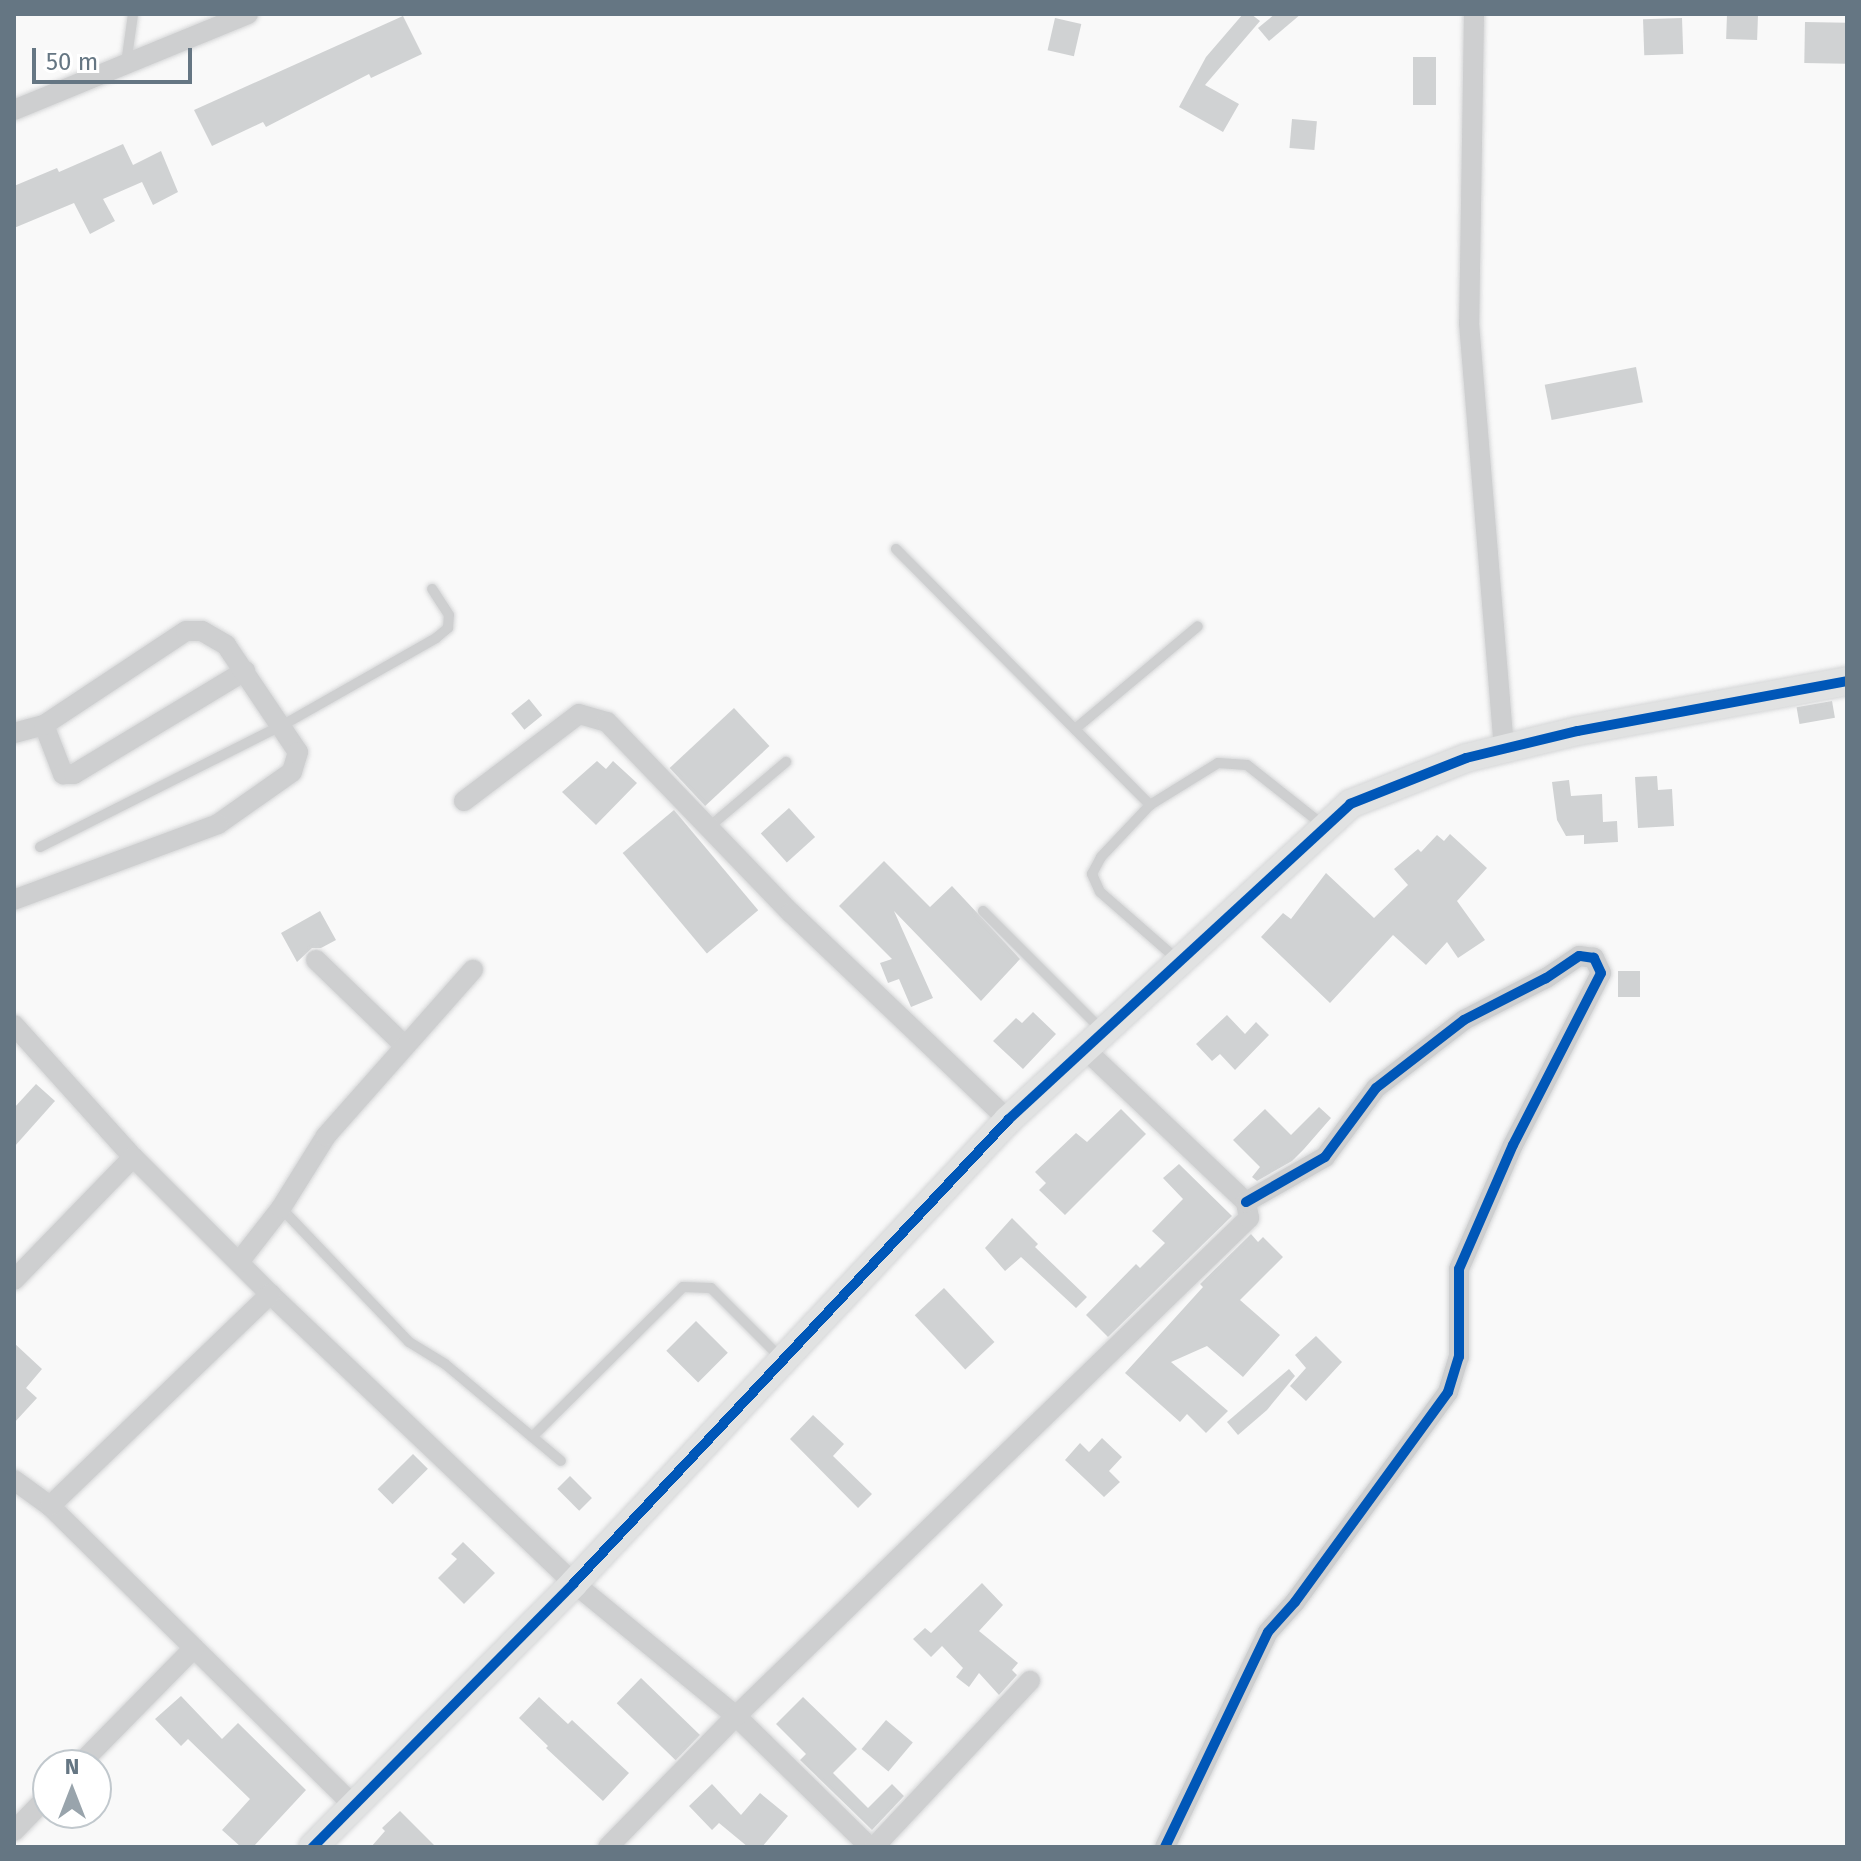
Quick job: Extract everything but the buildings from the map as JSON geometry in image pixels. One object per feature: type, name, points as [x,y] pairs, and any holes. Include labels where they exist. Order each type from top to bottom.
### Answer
[{"type":"street","points":[[14,110],[248,14]]},
{"type":"street","points":[[1474,14],[1469,323],[1504,749]]},
{"type":"street","points":[[14,733],[44,725],[186,631],[202,631],[226,645],[283,725],[298,752],[292,772],[218,824],[14,900]]},
{"type":"street","points":[[44,725],[63,774],[74,774],[245,671]]},
{"type":"street","points":[[313,1847],[574,1583],[1008,1120],[1350,804],[1466,758],[1578,731],[1847,681]]},
{"type":"street","points":[[464,801],[579,714],[607,722],[802,923],[1008,1120]]},
{"type":"street","points":[[1165,1847],[1268,1632],[1304,1589],[1448,1392],[1459,1357],[1459,1269],[1513,1145],[1601,973],[1594,958],[1579,956],[1546,978],[1464,1020],[1376,1088],[1325,1157],[1246,1202]]},
{"type":"street","points":[[316,960],[403,1044]]},
{"type":"street","points":[[239,1262],[281,1208],[326,1136],[403,1044],[473,970]]},
{"type":"street","points":[[14,1025],[133,1157],[270,1294],[574,1583],[736,1716],[872,1847],[1030,1681]]},
{"type":"street","points":[[608,1847],[736,1716],[1249,1218],[1246,1202],[1094,1040]]},
{"type":"street","points":[[14,1280],[133,1157]]},
{"type":"street","points":[[50,1506],[270,1294]]},
{"type":"street","points":[[14,1480],[50,1506],[354,1806]]},
{"type":"street","points":[[95,1749],[194,1648]]},
{"type":"street","points":[[14,1831],[32,1812]]},
{"type":"lane","points":[[126,64],[133,14]]},
{"type":"lane","points":[[896,549],[1150,805]]},
{"type":"lane","points":[[40,847],[283,725],[448,628],[449,615],[432,589]]},
{"type":"lane","points":[[1075,729],[1198,626]]},
{"type":"lane","points":[[709,827],[786,762]]},
{"type":"lane","points":[[1180,962],[1100,892],[1092,874],[1101,857],[1150,805],[1218,763],[1247,765],[1326,828]]},
{"type":"lane","points":[[983,911],[1094,1040]]},
{"type":"lane","points":[[281,1208],[409,1342],[445,1364],[561,1461]]},
{"type":"lane","points":[[532,1437],[683,1287],[711,1288],[783,1361]]},
{"type":"cycle path","points":[[313,1847],[574,1583],[1008,1120],[1350,804],[1466,758],[1578,731],[1847,681]]},
{"type":"cycle path","points":[[1165,1847],[1268,1632],[1295,1602],[1448,1392],[1459,1357],[1459,1269],[1513,1145],[1601,973],[1594,958],[1579,956],[1546,978],[1464,1020],[1376,1088],[1325,1157],[1246,1202]]}]
